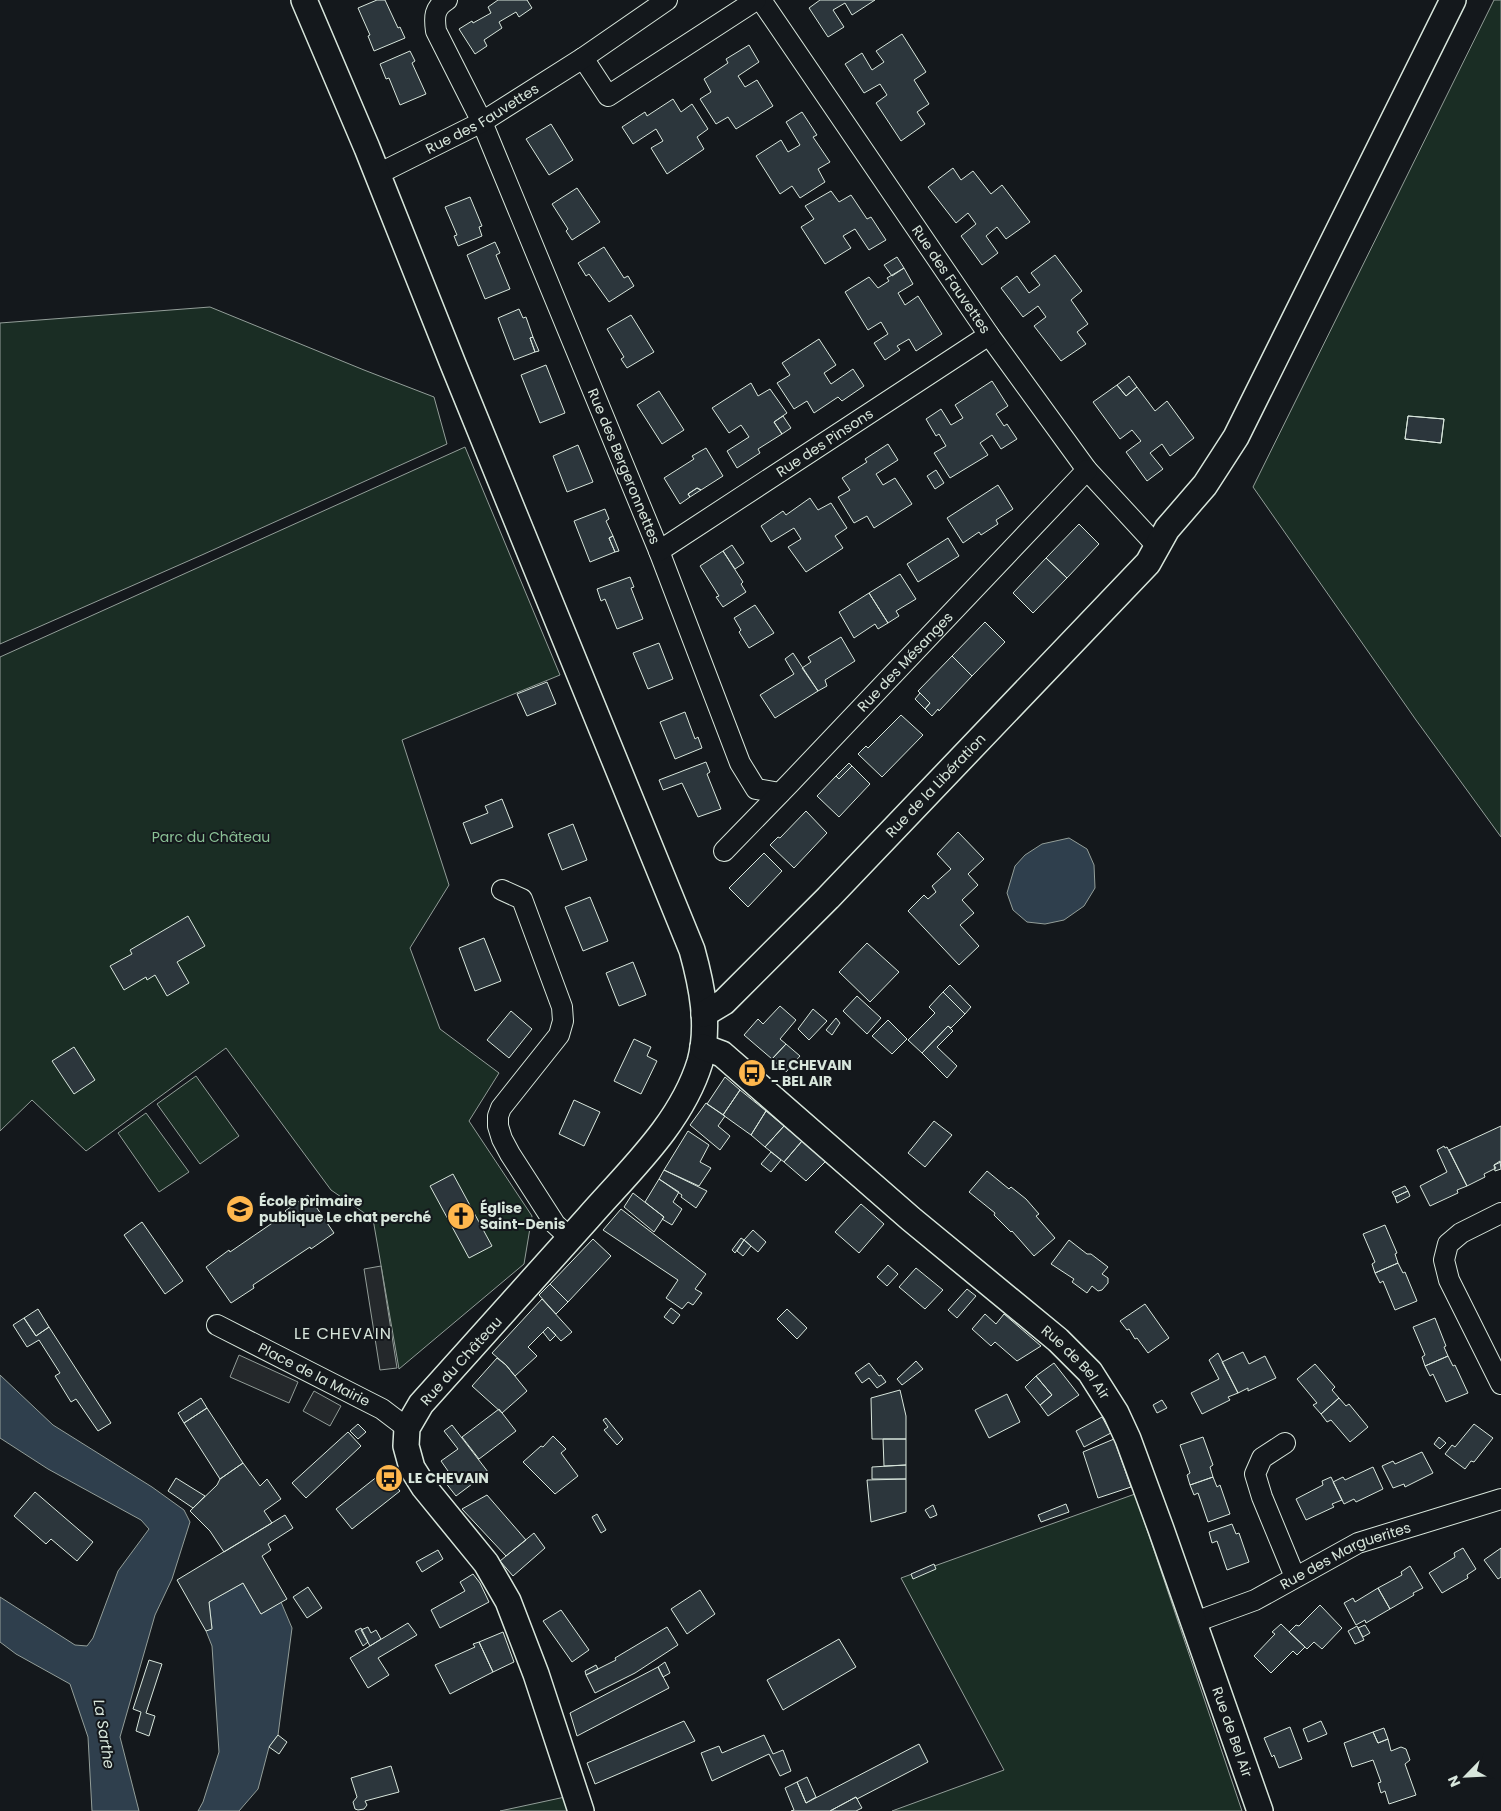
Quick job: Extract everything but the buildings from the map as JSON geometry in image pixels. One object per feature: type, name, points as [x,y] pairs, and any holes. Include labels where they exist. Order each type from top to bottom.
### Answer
[{"type":"street","name":"Rue du Château","points":[[304,0],[378,174],[460,381],[692,950],[702,989],[704,1014],[703,1047],[700,1062],[676,1113],[641,1159],[421,1404],[407,1428]]},
{"type":"street","name":"Rue des Bergeronnettes","points":[[447,0],[440,4],[434,16],[436,31],[482,122],[659,551],[740,764],[756,789],[780,793]]},
{"type":"street","name":"Rue des Fauvettes","points":[[378,174],[482,122],[583,58],[667,0]]},
{"type":"street","points":[[583,58],[608,96],[756,0]]},
{"type":"street","name":"Rue des Fauvettes","points":[[761,0],[989,336],[1086,470],[1157,546]]},
{"type":"street","name":"Rue de la Libération","points":[[704,1014],[724,1002],[828,898],[1148,563],[1167,529],[1205,485],[1236,436],[1453,0]]},
{"type":"street","name":"Rue des Pinsons","points":[[659,551],[989,336]]},
{"type":"street","name":"Rue des Mésanges","points":[[724,851],[1086,470]]},
{"type":"street","points":[[502,890],[522,899],[562,1007],[563,1021],[559,1035],[501,1108],[498,1116],[498,1126],[510,1154],[556,1224],[570,1238]]},
{"type":"street","name":"Rue de Bel Air","points":[[703,1047],[722,1054],[904,1212],[1058,1340],[1090,1372],[1116,1413],[1128,1439],[1195,1622],[1260,1811]]},
{"type":"street","points":[[1501,1213],[1461,1233],[1448,1244],[1444,1260],[1449,1280],[1501,1384]]},
{"type":"street","name":"Place de la Mairie","points":[[217,1325],[382,1409],[407,1428]]},
{"type":"street","points":[[407,1428],[406,1446],[412,1468],[424,1487],[486,1563],[508,1601],[536,1674],[581,1811]]},
{"type":"street","points":[[1285,1443],[1262,1458],[1255,1474],[1262,1497],[1295,1577]]},
{"type":"street","name":"Rue des Marguerites","points":[[1195,1622],[1255,1600],[1358,1543],[1501,1499]]},
{"type":"green space","points":[[1494,0],[1501,0],[1501,837],[1416,720],[1253,487]]},
{"type":"green space","points":[[210,307],[434,397],[447,444],[0,644],[0,323]]},
{"type":"green space","name":"Parc du Château","points":[[465,447],[560,675],[402,740],[449,885],[410,948],[440,1029],[499,1073],[469,1121],[532,1216],[524,1264],[399,1369],[373,1219],[331,1190],[226,1048],[86,1151],[32,1100],[0,1131],[0,657]]},
{"type":"green space","points":[[196,1076],[239,1136],[200,1164],[157,1104]]},
{"type":"green space","points":[[146,1113],[189,1172],[159,1192],[118,1133]]},
{"type":"green space","points":[[1135,1494],[1242,1811],[892,1811],[1004,1770],[901,1578]]},
{"type":"green space","points":[[565,1797],[569,1811],[500,1811]]},
{"type":"shaded area","points":[[381,1266],[397,1368],[380,1370],[364,1269]]},
{"type":"shaded area","points":[[239,1355],[298,1382],[289,1403],[230,1377]]},
{"type":"shaded area","points":[[314,1391],[341,1406],[330,1426],[303,1411]]},
{"type":"water","points":[[1069,838],[1087,849],[1094,865],[1095,888],[1084,906],[1064,920],[1045,924],[1027,922],[1013,910],[1007,893],[1015,866],[1025,855],[1042,844]]},
{"type":"water","name":"La Sarthe","points":[[0,1375],[53,1425],[152,1487],[184,1510],[190,1522],[172,1579],[155,1615],[120,1737],[139,1811],[92,1811],[88,1737],[70,1684],[16,1654],[0,1642],[0,1597],[75,1645],[87,1646],[93,1638],[118,1571],[149,1529],[141,1520],[48,1469],[0,1438]]},
{"type":"water","points":[[243,1583],[261,1614],[281,1602],[292,1628],[278,1735],[269,1747],[258,1789],[239,1811],[198,1811],[203,1802],[219,1752],[212,1646],[206,1631],[212,1628],[209,1602]]},
{"type":"place","name":"LE CHEVAIN - BEL AIR","points":[[752,1073]]},
{"type":"place","name":"École primaire publique Le chat perché","points":[[240,1209]]},
{"type":"place","name":"Église Saint-Denis","points":[[461,1216]]},
{"type":"place","name":"LE CHEVAIN","points":[[389,1478]]},
{"type":"district","name":"LE CHEVAIN","points":[[343,1333]]}]
